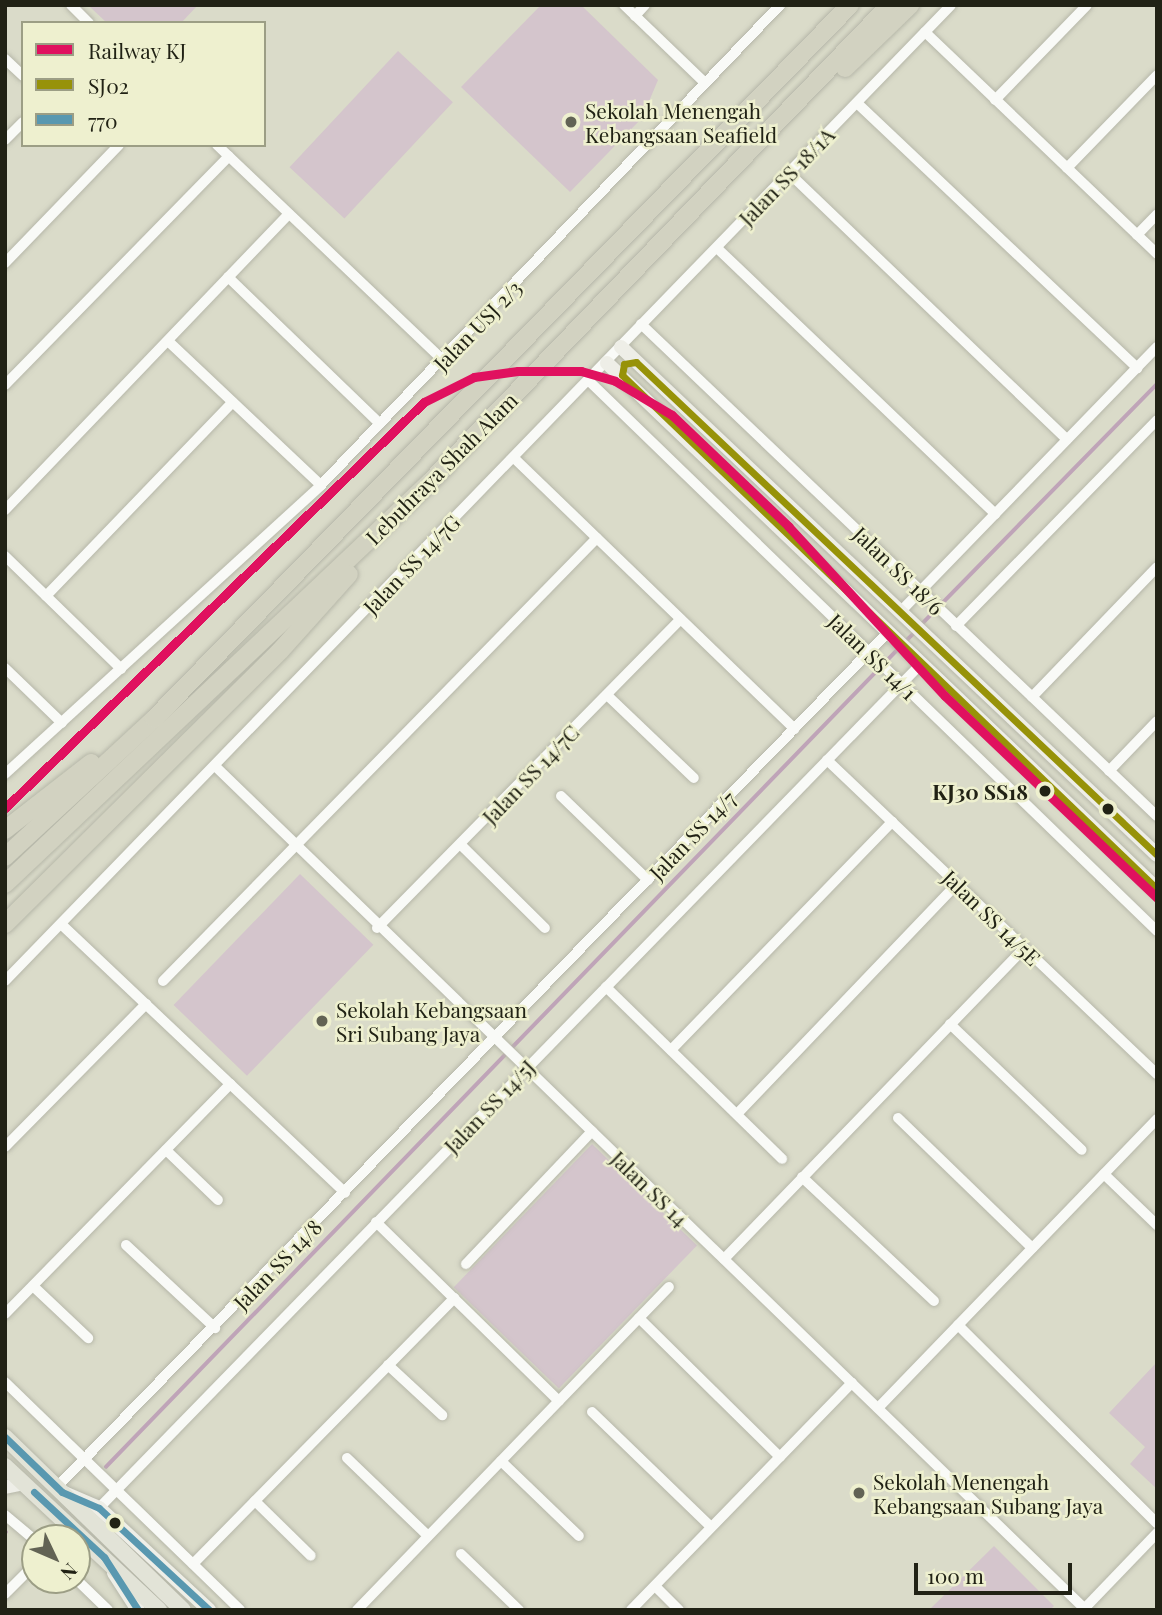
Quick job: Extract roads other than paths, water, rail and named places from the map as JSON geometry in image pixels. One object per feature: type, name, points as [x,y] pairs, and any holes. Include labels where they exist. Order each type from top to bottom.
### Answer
[{"type":"highway","points":[[662,198],[740,103],[834,5]]},
{"type":"highway","name":"Lebuhraya Shah Alam","points":[[5,857],[154,719],[850,5]]},
{"type":"highway","name":"Lebuhraya Shah Alam","points":[[5,884],[430,482],[890,5]]},
{"type":"highway","points":[[681,221],[910,5]]},
{"type":"highway","points":[[5,924],[280,651],[430,482]]},
{"type":"highway","points":[[5,830],[154,719]]},
{"type":"main road","points":[[621,347],[1157,855]]},
{"type":"main road","points":[[622,375],[624,363],[636,362]]},
{"type":"main road","points":[[607,363],[1157,889]]},
{"type":"main road","points":[[5,1437],[183,1610]]},
{"type":"main road","points":[[5,1466],[159,1610]]},
{"type":"main road","points":[[5,1487],[24,1483]]},
{"type":"main road","points":[[59,1490],[99,1508],[209,1610]]},
{"type":"main road","points":[[104,1557],[138,1609]]},
{"type":"street","points":[[71,5],[87,21]]},
{"type":"street","points":[[624,5],[705,83]]},
{"type":"street","points":[[635,16],[645,5]]},
{"type":"street","name":"Jalan USJ 2/3","points":[[5,774],[321,485],[780,5]]},
{"type":"street","name":"Jalan SS 18/1A","points":[[621,347],[951,5]]},
{"type":"street","points":[[995,100],[1087,5]]},
{"type":"street","points":[[925,32],[1157,254]]},
{"type":"street","points":[[5,59],[21,74]]},
{"type":"street","points":[[1067,168],[1157,75]]},
{"type":"street","points":[[857,103],[1137,368]]},
{"type":"street","points":[[5,140],[21,124]]},
{"type":"street","points":[[5,263],[118,147]]},
{"type":"street","points":[[219,147],[443,360]]},
{"type":"street","points":[[5,385],[229,156]]},
{"type":"street","points":[[789,173],[1067,440]]},
{"type":"street","points":[[5,510],[289,214]]},
{"type":"street","points":[[1137,235],[1157,214]]},
{"type":"street","points":[[717,248],[995,514]]},
{"type":"street","points":[[228,277],[380,424]]},
{"type":"street","name":"Jalan SS 18/6","points":[[641,324],[1157,816]]},
{"type":"street","points":[[168,341],[321,485]]},
{"type":"street","points":[[607,363],[621,347]]},
{"type":"street","points":[[901,611],[1157,347]]},
{"type":"street","name":"Jalan SS 14/7G","points":[[5,981],[607,363]]},
{"type":"street","name":"Jalan SS 14/1","points":[[589,381],[1157,931]]},
{"type":"street","points":[[46,596],[233,402]]},
{"type":"street","points":[[956,626],[1157,420]]},
{"type":"street","points":[[514,458],[795,729]]},
{"type":"street","points":[[163,981],[597,538]]},
{"type":"street","points":[[5,556],[121,669]]},
{"type":"street","points":[[1032,697],[1157,567]]},
{"type":"street","name":"Jalan SS 14/7C","points":[[377,928],[681,619]]},
{"type":"street","name":"Jalan SS 14/7","points":[[495,1038],[869,652],[898,640]]},
{"type":"street","name":"Jalan SS 14/5J","points":[[99,1508],[922,663]]},
{"type":"street","points":[[5,668],[62,723]]},
{"type":"street","points":[[607,695],[694,778]]},
{"type":"street","points":[[1109,771],[1157,721]]},
{"type":"street","name":"Jalan SS 14/5E","points":[[827,760],[1157,1074]]},
{"type":"street","name":"Jalan SS 14","points":[[215,766],[377,928],[527,1068],[1084,1609]]},
{"type":"street","points":[[561,796],[648,880]]},
{"type":"street","points":[[671,1050],[892,822]]},
{"type":"street","points":[[461,845],[545,928]]},
{"type":"street","points":[[737,1114],[957,884]]},
{"type":"street","points":[[61,924],[345,1193]]},
{"type":"street","points":[[724,1259],[1024,947]]},
{"type":"street","points":[[606,987],[782,1159]]},
{"type":"street","points":[[5,1147],[146,1004]]},
{"type":"street","points":[[950,1024],[1082,1150]]},
{"type":"street","name":"Jalan SS 14/8","points":[[59,1490],[495,1038]]},
{"type":"street","points":[[5,1314],[230,1084]]},
{"type":"street","points":[[898,1118],[1032,1248]]},
{"type":"street","points":[[878,1408],[1157,1119]]},
{"type":"street","points":[[466,1264],[592,1131]]},
{"type":"street","points":[[166,1150],[218,1200]]},
{"type":"street","points":[[1104,1174],[1157,1225]]},
{"type":"street","points":[[802,1177],[934,1301]]},
{"type":"street","points":[[376,1222],[559,1401]]},
{"type":"street","points":[[126,1245],[215,1328]]},
{"type":"street","points":[[33,1286],[88,1338]]},
{"type":"street","points":[[357,1610],[669,1287]]},
{"type":"street","points":[[193,1564],[454,1298]]},
{"type":"street","points":[[639,1318],[780,1457]]},
{"type":"street","points":[[958,1325],[1157,1523]]},
{"type":"street","points":[[388,1365],[442,1415]]},
{"type":"street","points":[[5,1382],[240,1610]]},
{"type":"street","points":[[631,1610],[852,1383]]},
{"type":"street","points":[[592,1412],[711,1527]]},
{"type":"street","points":[[347,1458],[428,1536]]},
{"type":"street","points":[[501,1461],[579,1536]]},
{"type":"street","points":[[255,1501],[312,1556]]},
{"type":"street","points":[[5,1515],[21,1526]]},
{"type":"street","points":[[1084,1609],[1157,1533]]},
{"type":"street","points":[[461,1554],[519,1610]]},
{"type":"street","points":[[5,1594],[21,1578]]},
{"type":"street","points":[[654,1586],[679,1610]]},
{"type":"street","points":[[91,1594],[107,1609]]},
{"type":"street","points":[[366,1601],[375,1610]]},
{"type":"waterway","points":[[921,625],[1157,384]]},
{"type":"waterway","points":[[904,643],[916,631]]},
{"type":"waterway","points":[[106,1467],[899,648]]},
{"type":"rail line","name":"KJ","points":[[5,808],[424,402],[474,377],[518,371],[581,371],[615,381],[672,415],[788,526],[945,696],[1157,898]]},
{"type":"place","name":"Sekolah Menengah Kebangsaan Seafield","points":[[571,122]]},
{"type":"place","name":"KJ30 SS18","points":[[1045,791]]},
{"type":"place","name":"Sekolah Kebangsaan Sri Subang Jaya","points":[[322,1021]]},
{"type":"place","name":"Sekolah Menengah Kebangsaan Subang Jaya","points":[[859,1493]]}]
